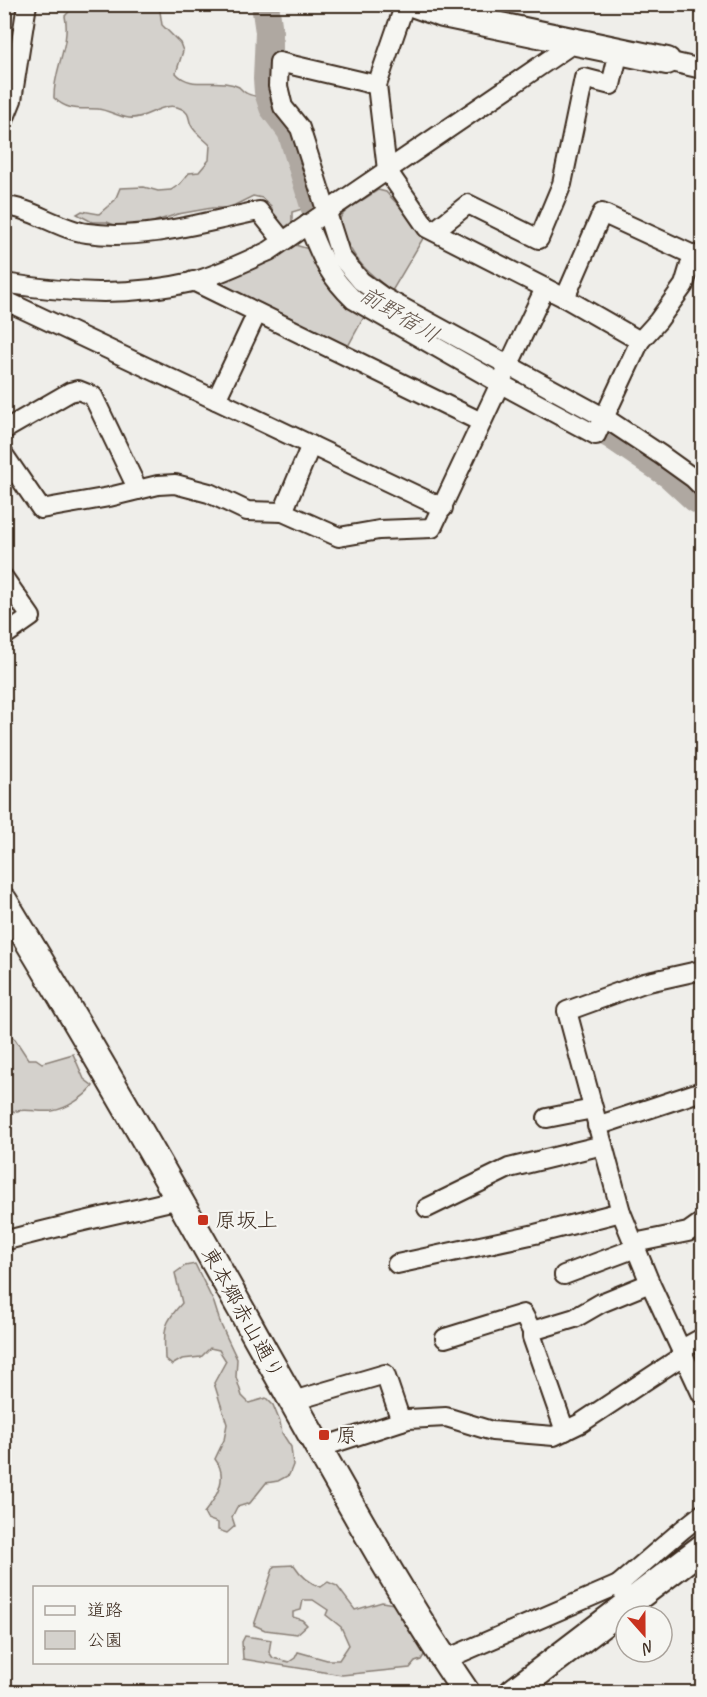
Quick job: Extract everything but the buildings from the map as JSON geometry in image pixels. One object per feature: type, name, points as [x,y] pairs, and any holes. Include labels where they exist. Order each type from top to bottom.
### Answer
[{"type":"street","points":[[4,120],[12,100],[27,4]]},
{"type":"street","points":[[405,4],[377,85],[387,170],[427,228],[565,297],[640,341]]},
{"type":"street","points":[[415,4],[443,14],[702,69]]},
{"type":"street","points":[[4,283],[50,290],[122,292],[193,281],[232,268],[268,251],[309,225],[575,42]]},
{"type":"street","points":[[434,231],[468,204],[539,239],[562,184],[584,78],[611,85],[619,51]]},
{"type":"street","points":[[377,85],[279,62],[278,86],[283,107],[300,128],[341,257],[361,281],[382,297],[605,418],[669,460],[702,487]]},
{"type":"street","points":[[4,206],[85,233],[127,235],[177,228],[260,211],[283,241]]},
{"type":"street","points":[[309,225],[325,265],[338,284],[354,300],[596,435],[640,341],[684,285],[698,253],[602,213],[565,297]]},
{"type":"street","points":[[193,281],[481,422]]},
{"type":"street","points":[[4,455],[40,510],[158,485],[175,484],[209,493],[247,511],[284,512],[339,537],[379,530],[432,528],[545,288]]},
{"type":"street","points":[[4,300],[442,508]]},
{"type":"street","points":[[216,400],[257,313]]},
{"type":"street","points":[[4,430],[70,392],[78,390],[93,396],[138,490]]},
{"type":"street","points":[[284,512],[310,445]]},
{"type":"street","points":[[4,578],[31,617],[4,636]]},
{"type":"street","name":"東本郷赤山通り","points":[[4,901],[179,1199],[320,1448],[444,1660],[466,1692]]},
{"type":"street","points":[[701,1389],[650,1283],[621,1212],[567,1011],[644,983],[702,970]]},
{"type":"street","points":[[547,1118],[595,1117],[702,1091]]},
{"type":"street","points":[[427,1208],[509,1168],[603,1145]]},
{"type":"street","points":[[4,1241],[179,1199]]},
{"type":"street","points":[[397,1264],[535,1234],[621,1212]]},
{"type":"street","points":[[564,1275],[635,1246],[688,1232],[702,1222]]},
{"type":"street","points":[[532,1331],[575,1318],[601,1303],[650,1283]]},
{"type":"street","points":[[445,1338],[523,1314],[532,1331],[531,1336],[565,1431]]},
{"type":"street","points":[[320,1448],[408,1419],[446,1418],[492,1431],[554,1436],[581,1423],[702,1338]]},
{"type":"street","points":[[293,1401],[385,1374],[401,1421]]},
{"type":"street","points":[[513,1692],[624,1594],[681,1530],[702,1514]]},
{"type":"street","points":[[444,1660],[624,1594],[702,1548]]},
{"type":"green space","points":[[76,4],[159,5],[162,25],[180,43],[183,51],[176,73],[189,81],[231,84],[247,94],[259,97],[264,110],[287,136],[288,149],[296,162],[309,207],[292,212],[292,222],[284,228],[274,217],[271,206],[262,198],[253,196],[229,208],[212,208],[178,214],[134,228],[119,227],[107,222],[92,222],[77,214],[82,211],[99,214],[115,200],[120,188],[144,187],[158,191],[171,190],[180,184],[189,173],[199,172],[209,160],[210,145],[192,128],[186,112],[182,109],[169,106],[143,116],[129,118],[98,109],[70,107],[54,98],[56,77],[66,37],[65,16]]},
{"type":"green space","points":[[378,190],[386,192],[425,235],[392,291],[356,258],[346,241],[340,224],[343,214]]},
{"type":"green space","points":[[295,245],[309,249],[330,288],[345,302],[365,315],[347,348],[221,290],[222,280],[273,259]]},
{"type":"green space","points":[[6,1032],[15,1039],[28,1059],[36,1059],[42,1063],[73,1054],[84,1079],[93,1086],[80,1098],[63,1108],[52,1111],[22,1110],[5,1117],[4,1033]]},
{"type":"green space","points":[[195,1264],[237,1359],[236,1377],[242,1396],[249,1403],[266,1398],[273,1405],[282,1433],[291,1447],[293,1465],[289,1475],[278,1481],[266,1483],[250,1503],[237,1507],[232,1517],[235,1526],[227,1533],[218,1530],[218,1523],[207,1519],[204,1513],[220,1487],[221,1473],[215,1459],[224,1440],[227,1424],[214,1383],[226,1361],[219,1350],[210,1348],[201,1357],[182,1359],[172,1365],[165,1359],[166,1328],[182,1303],[175,1273],[185,1266]]},
{"type":"green space","points":[[294,1565],[302,1576],[321,1587],[328,1582],[337,1586],[355,1610],[382,1602],[394,1604],[426,1652],[421,1660],[415,1662],[410,1668],[342,1675],[243,1659],[242,1642],[245,1636],[271,1640],[269,1652],[273,1658],[289,1662],[298,1652],[327,1660],[339,1660],[349,1645],[341,1627],[326,1615],[328,1610],[313,1600],[303,1600],[301,1610],[293,1612],[293,1617],[302,1620],[307,1625],[297,1634],[265,1630],[254,1625],[274,1566]]},
{"type":"waterway","name":"前野宿川","points":[[265,4],[269,32],[268,92],[273,107],[291,131],[331,261],[366,298],[395,314]]},
{"type":"waterway","name":"前野宿川","points":[[458,351],[611,435],[670,475],[702,502]]},
{"type":"place","name":"原坂上","points":[[203,1220]]},
{"type":"place","name":"原","points":[[324,1435]]}]
